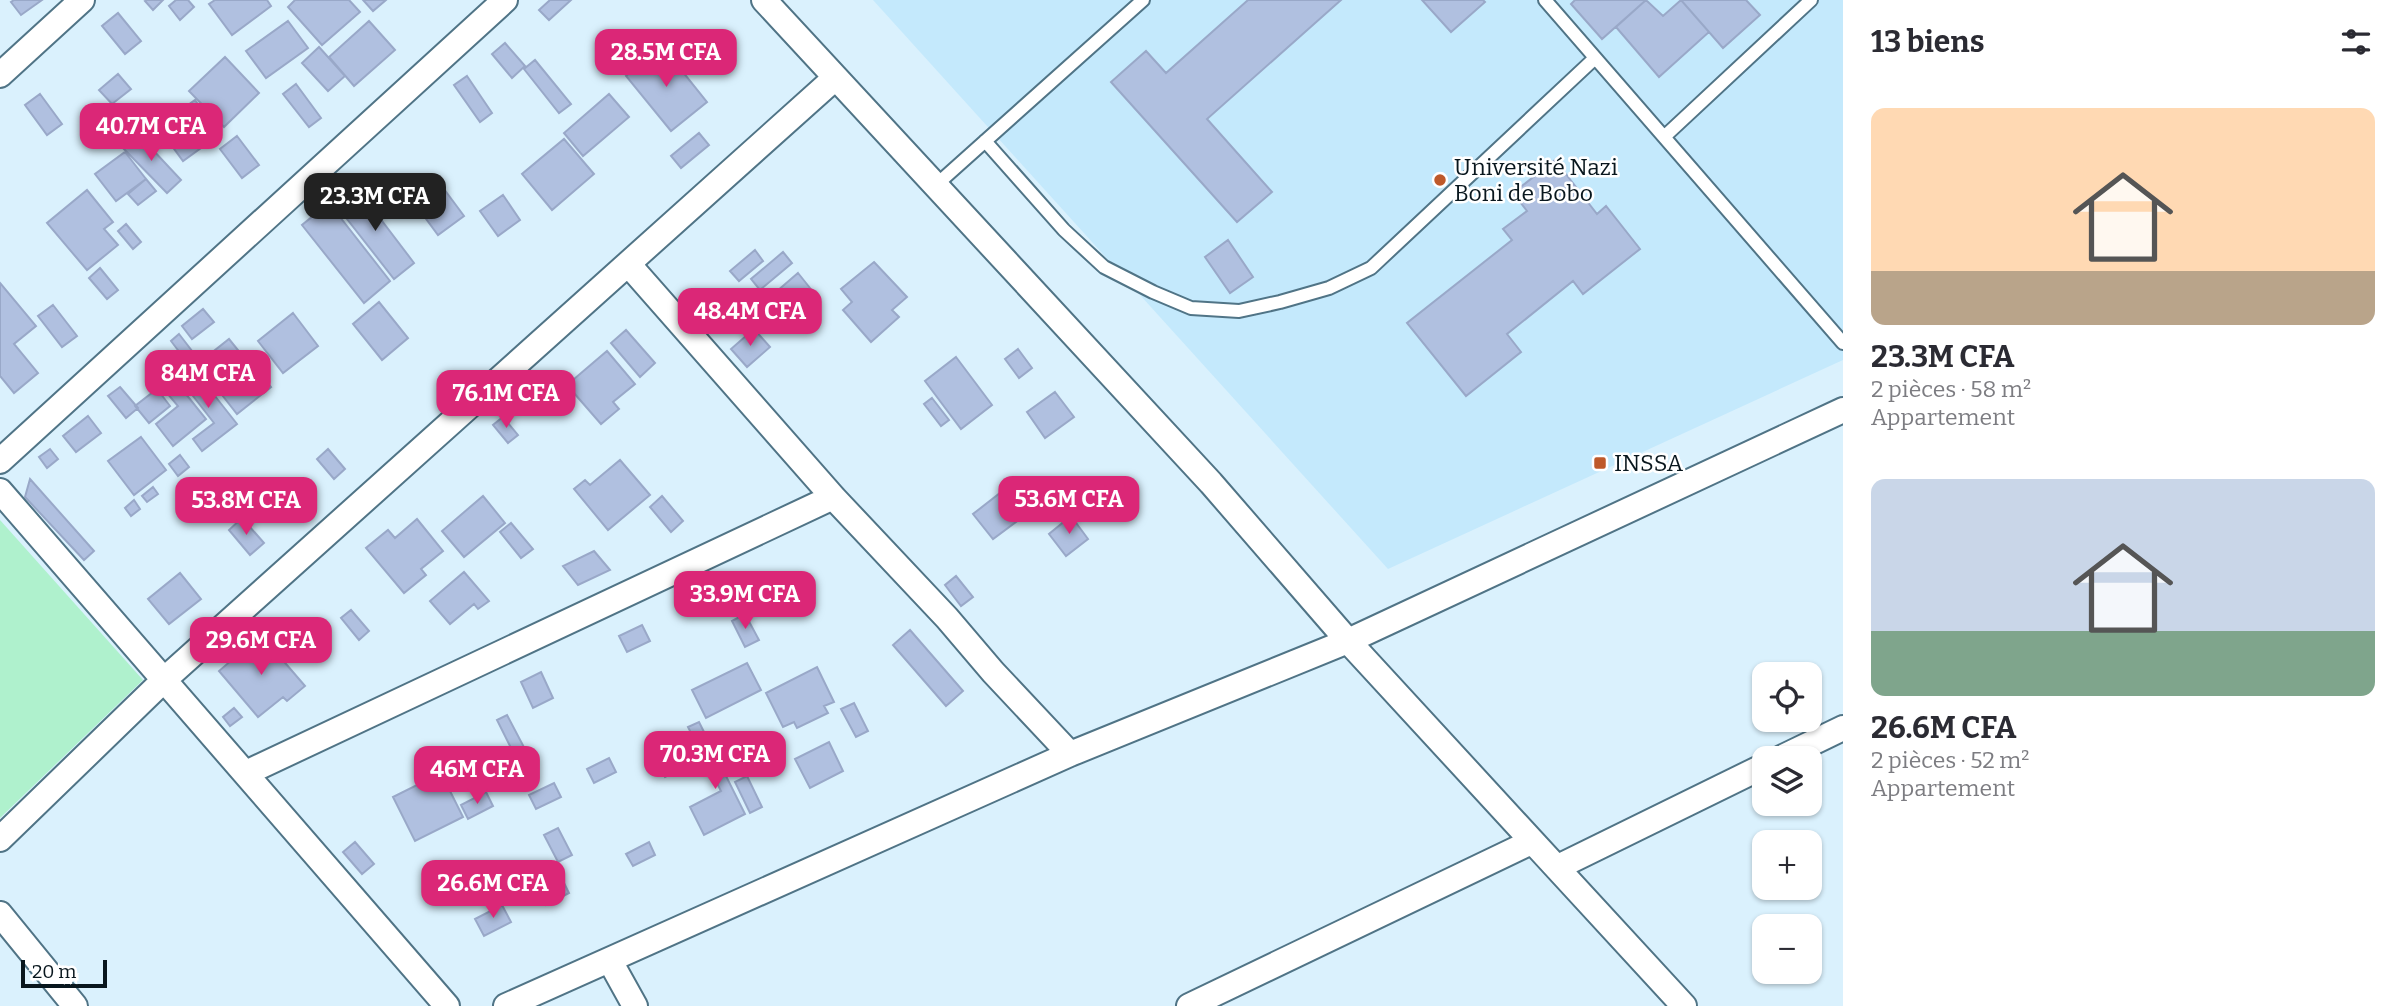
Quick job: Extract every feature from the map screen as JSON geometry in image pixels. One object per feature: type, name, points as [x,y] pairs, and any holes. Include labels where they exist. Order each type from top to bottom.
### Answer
[{"type":"street","points":[[0,75],[82,0]]},
{"type":"street","points":[[0,461],[505,0]]},
{"type":"street","points":[[764,0],[1211,483],[1349,641],[1684,1006]]},
{"type":"street","points":[[0,839],[164,679],[835,78]]},
{"type":"street","points":[[629,265],[833,497],[1070,754]]},
{"type":"street","points":[[506,1006],[1070,754],[1349,641],[1843,410]]},
{"type":"street","points":[[0,491],[447,1006]]},
{"type":"street","points":[[246,774],[833,497]]},
{"type":"street","points":[[1806,746],[1843,728]]},
{"type":"street","points":[[1558,867],[1752,772]]},
{"type":"street","points":[[1189,1006],[1531,842]]},
{"type":"street","points":[[0,914],[75,1006]]},
{"type":"street","points":[[610,961],[635,1006]]},
{"type":"lane","points":[[935,186],[1143,0]]},
{"type":"lane","points":[[1545,0],[1843,343]]},
{"type":"lane","points":[[1664,137],[1811,0]]},
{"type":"lane","points":[[985,141],[1064,230],[1104,267],[1191,308],[1239,311],[1329,288],[1371,268],[1595,58]]},
{"type":"shaded area","name":"Université Nazi Boni de Bobo","points":[[873,0],[1843,0],[1843,360],[1388,569]]},
{"type":"green space","points":[[0,520],[143,680],[0,818]]},
{"type":"building","points":[[42,0],[21,15],[11,2]]},
{"type":"building","points":[[163,0],[153,10],[145,1]]},
{"type":"building","points":[[176,0],[188,0],[194,7],[180,20],[169,6]]},
{"type":"building","points":[[215,0],[267,0],[271,6],[232,35],[209,4]]},
{"type":"building","points":[[295,0],[349,0],[360,12],[322,45],[288,7]]},
{"type":"building","points":[[363,0],[386,0],[373,11]]},
{"type":"building","points":[[550,0],[571,0],[549,20],[539,10]]},
{"type":"building","points":[[1248,0],[1341,0],[1207,119],[1272,192],[1237,222],[1111,82],[1146,51],[1166,73]]},
{"type":"building","points":[[1422,0],[1483,0],[1485,2],[1451,32]]},
{"type":"building","points":[[1575,0],[1646,0],[1602,39],[1571,4]]},
{"type":"building","points":[[1646,0],[1663,16],[1681,0],[1709,32],[1659,77],[1616,27]]},
{"type":"building","points":[[1681,0],[1746,0],[1760,15],[1723,48]]},
{"type":"building","points":[[118,13],[141,41],[125,54],[102,26]]},
{"type":"building","points":[[288,21],[308,48],[266,78],[246,51]]},
{"type":"building","points":[[369,21],[395,50],[354,86],[329,57]]},
{"type":"building","points":[[505,43],[525,66],[512,78],[492,54]]},
{"type":"building","points":[[662,46],[707,102],[671,131],[626,76]]},
{"type":"building","points":[[319,47],[345,76],[328,91],[302,63]]},
{"type":"building","points":[[225,57],[259,93],[224,127],[189,91]]},
{"type":"building","points":[[535,60],[571,104],[559,113],[524,69]]},
{"type":"building","points":[[118,74],[131,89],[112,104],[99,90]]},
{"type":"building","points":[[467,76],[492,113],[480,122],[454,85]]},
{"type":"building","points":[[296,84],[321,118],[309,127],[283,94]]},
{"type":"building","points":[[40,94],[62,124],[47,135],[25,105]]},
{"type":"building","points":[[609,94],[629,117],[583,156],[564,133]]},
{"type":"building","points":[[195,100],[219,135],[183,161],[158,127]]},
{"type":"building","points":[[137,133],[181,180],[167,193],[122,147]]},
{"type":"building","points":[[699,133],[709,145],[681,168],[671,156]]},
{"type":"building","points":[[237,136],[259,165],[242,178],[220,149]]},
{"type":"building","points":[[564,139],[594,174],[552,210],[522,174]]},
{"type":"building","points":[[125,152],[146,179],[116,201],[95,174]]},
{"type":"building","points":[[1555,160],[1597,214],[1606,206],[1640,249],[1583,294],[1573,281],[1507,334],[1521,352],[1466,396],[1407,323],[1512,240],[1503,229],[1527,211],[1513,193]]},
{"type":"building","points":[[146,179],[156,191],[138,205],[128,194]]},
{"type":"building","points":[[357,188],[414,263],[394,279],[336,205]]},
{"type":"building","points":[[444,189],[464,216],[438,235],[418,208]]},
{"type":"building","points":[[87,190],[113,222],[104,229],[118,245],[87,270],[47,223]]},
{"type":"building","points":[[503,195],[520,220],[498,236],[480,211]]},
{"type":"building","points":[[329,203],[390,281],[364,303],[302,225]]},
{"type":"building","points":[[126,224],[141,242],[133,249],[118,231]]},
{"type":"building","points":[[1228,240],[1253,277],[1230,293],[1205,257]]},
{"type":"building","points":[[755,250],[763,261],[739,281],[730,271]]},
{"type":"building","points":[[783,252],[792,263],[760,290],[751,279]]},
{"type":"building","points":[[874,262],[907,297],[892,310],[899,317],[871,342],[843,310],[852,302],[841,289]]},
{"type":"building","points":[[100,268],[118,290],[107,299],[89,278]]},
{"type":"building","points":[[798,273],[818,298],[783,328],[762,304]]},
{"type":"building","points":[[0,283],[36,326],[14,344],[38,373],[14,393],[0,376]]},
{"type":"building","points":[[734,292],[745,305],[725,321],[714,309]]},
{"type":"building","points":[[379,302],[408,338],[382,360],[353,324]]},
{"type":"building","points":[[53,305],[77,336],[62,347],[38,316]]},
{"type":"building","points":[[203,309],[214,322],[192,339],[182,326]]},
{"type":"building","points":[[293,313],[318,346],[283,373],[258,341]]},
{"type":"building","points":[[754,329],[770,347],[747,367],[731,349]]},
{"type":"building","points":[[626,330],[655,363],[640,377],[611,343]]},
{"type":"building","points":[[179,334],[199,360],[190,366],[171,341]]},
{"type":"building","points":[[229,339],[242,355],[207,382],[195,366]]},
{"type":"building","points":[[1018,349],[1032,368],[1019,378],[1005,359]]},
{"type":"building","points":[[607,351],[635,384],[613,402],[619,409],[601,424],[567,385]]},
{"type":"building","points":[[956,357],[992,405],[961,429],[925,381]]},
{"type":"building","points":[[248,359],[271,387],[237,414],[215,386]]},
{"type":"building","points":[[192,367],[237,424],[202,451],[193,439],[214,423],[179,378]]},
{"type":"building","points":[[177,383],[206,419],[173,446],[156,424],[178,406],[166,392]]},
{"type":"building","points":[[120,387],[138,408],[126,418],[108,396]]},
{"type":"building","points":[[157,389],[170,406],[149,423],[135,406]]},
{"type":"building","points":[[1055,392],[1074,417],[1045,438],[1027,412]]},
{"type":"building","points":[[932,398],[949,420],[941,426],[924,404]]},
{"type":"building","points":[[88,416],[101,433],[76,452],[63,436]]},
{"type":"building","points":[[503,417],[518,435],[508,443],[493,425]]},
{"type":"building","points":[[141,437],[166,470],[134,495],[108,461]]},
{"type":"building","points":[[50,449],[58,459],[47,468],[39,457]]},
{"type":"building","points":[[328,449],[345,469],[334,479],[317,459]]},
{"type":"building","points":[[180,455],[189,467],[178,476],[169,464]]},
{"type":"building","points":[[620,460],[650,495],[608,530],[574,489],[585,480],[590,485]]},
{"type":"building","points":[[30,479],[94,551],[84,560],[25,497]]},
{"type":"building","points":[[153,487],[158,494],[147,502],[142,496]]},
{"type":"building","points":[[285,493],[299,512],[291,519],[276,499]]},
{"type":"building","points":[[1000,493],[1020,519],[993,539],[973,514]]},
{"type":"building","points":[[483,496],[505,523],[464,557],[442,531]]},
{"type":"building","points":[[662,496],[683,521],[671,532],[650,507]]},
{"type":"building","points":[[134,500],[140,509],[131,516],[125,508]]},
{"type":"building","points":[[1071,516],[1088,539],[1066,556],[1049,534]]},
{"type":"building","points":[[242,518],[264,543],[250,555],[229,530]]},
{"type":"building","points":[[417,519],[443,551],[421,569],[426,575],[404,593],[366,548],[388,530],[395,538]]},
{"type":"building","points":[[511,523],[533,549],[521,558],[500,532]]},
{"type":"building","points":[[594,551],[610,570],[578,585],[563,566]]},
{"type":"building","points":[[464,572],[489,601],[478,609],[474,604],[450,624],[430,601]]},
{"type":"building","points":[[180,573],[201,599],[169,624],[148,599]]},
{"type":"building","points":[[956,576],[973,597],[961,606],[945,585]]},
{"type":"building","points":[[745,577],[752,592],[726,606],[719,590]]},
{"type":"building","points":[[351,610],[369,631],[359,640],[341,618]]},
{"type":"building","points":[[745,614],[759,640],[745,647],[732,621]]},
{"type":"building","points":[[642,625],[650,641],[627,652],[619,636]]},
{"type":"building","points":[[910,630],[963,691],[946,706],[893,645]]},
{"type":"building","points":[[261,635],[305,686],[287,701],[283,697],[258,717],[219,671]]},
{"type":"building","points":[[747,663],[761,690],[706,718],[692,690]]},
{"type":"building","points":[[817,667],[834,702],[824,706],[828,713],[797,728],[794,722],[783,727],[766,693]]},
{"type":"building","points":[[541,672],[553,698],[533,708],[521,682]]},
{"type":"building","points":[[854,703],[868,731],[856,737],[841,709]]},
{"type":"building","points":[[234,708],[242,717],[230,726],[223,717]]},
{"type":"building","points":[[507,715],[527,753],[516,758],[497,720]]},
{"type":"building","points":[[699,722],[745,814],[704,835],[690,807],[721,791],[688,727]]},
{"type":"building","points":[[679,734],[693,763],[665,777],[650,748]]},
{"type":"building","points":[[829,742],[843,771],[810,788],[795,759]]},
{"type":"building","points":[[609,758],[616,772],[594,783],[587,769]]},
{"type":"building","points":[[441,773],[463,817],[415,841],[393,797]]},
{"type":"building","points":[[747,776],[762,807],[750,813],[735,782]]},
{"type":"building","points":[[554,783],[561,797],[536,809],[529,795]]},
{"type":"building","points":[[486,792],[493,806],[468,819],[461,805]]},
{"type":"building","points":[[558,828],[572,855],[558,862],[544,835]]},
{"type":"building","points":[[355,842],[374,864],[362,874],[343,852]]},
{"type":"building","points":[[649,842],[655,855],[633,866],[626,854]]},
{"type":"building","points":[[563,881],[569,893],[546,905],[540,892]]},
{"type":"building","points":[[502,905],[511,922],[484,936],[475,919]]},
{"type":"place","name":"Université Nazi Boni de Bobo","points":[[1440,180]]},
{"type":"place","name":"INSSA","points":[[1600,463]]}]
